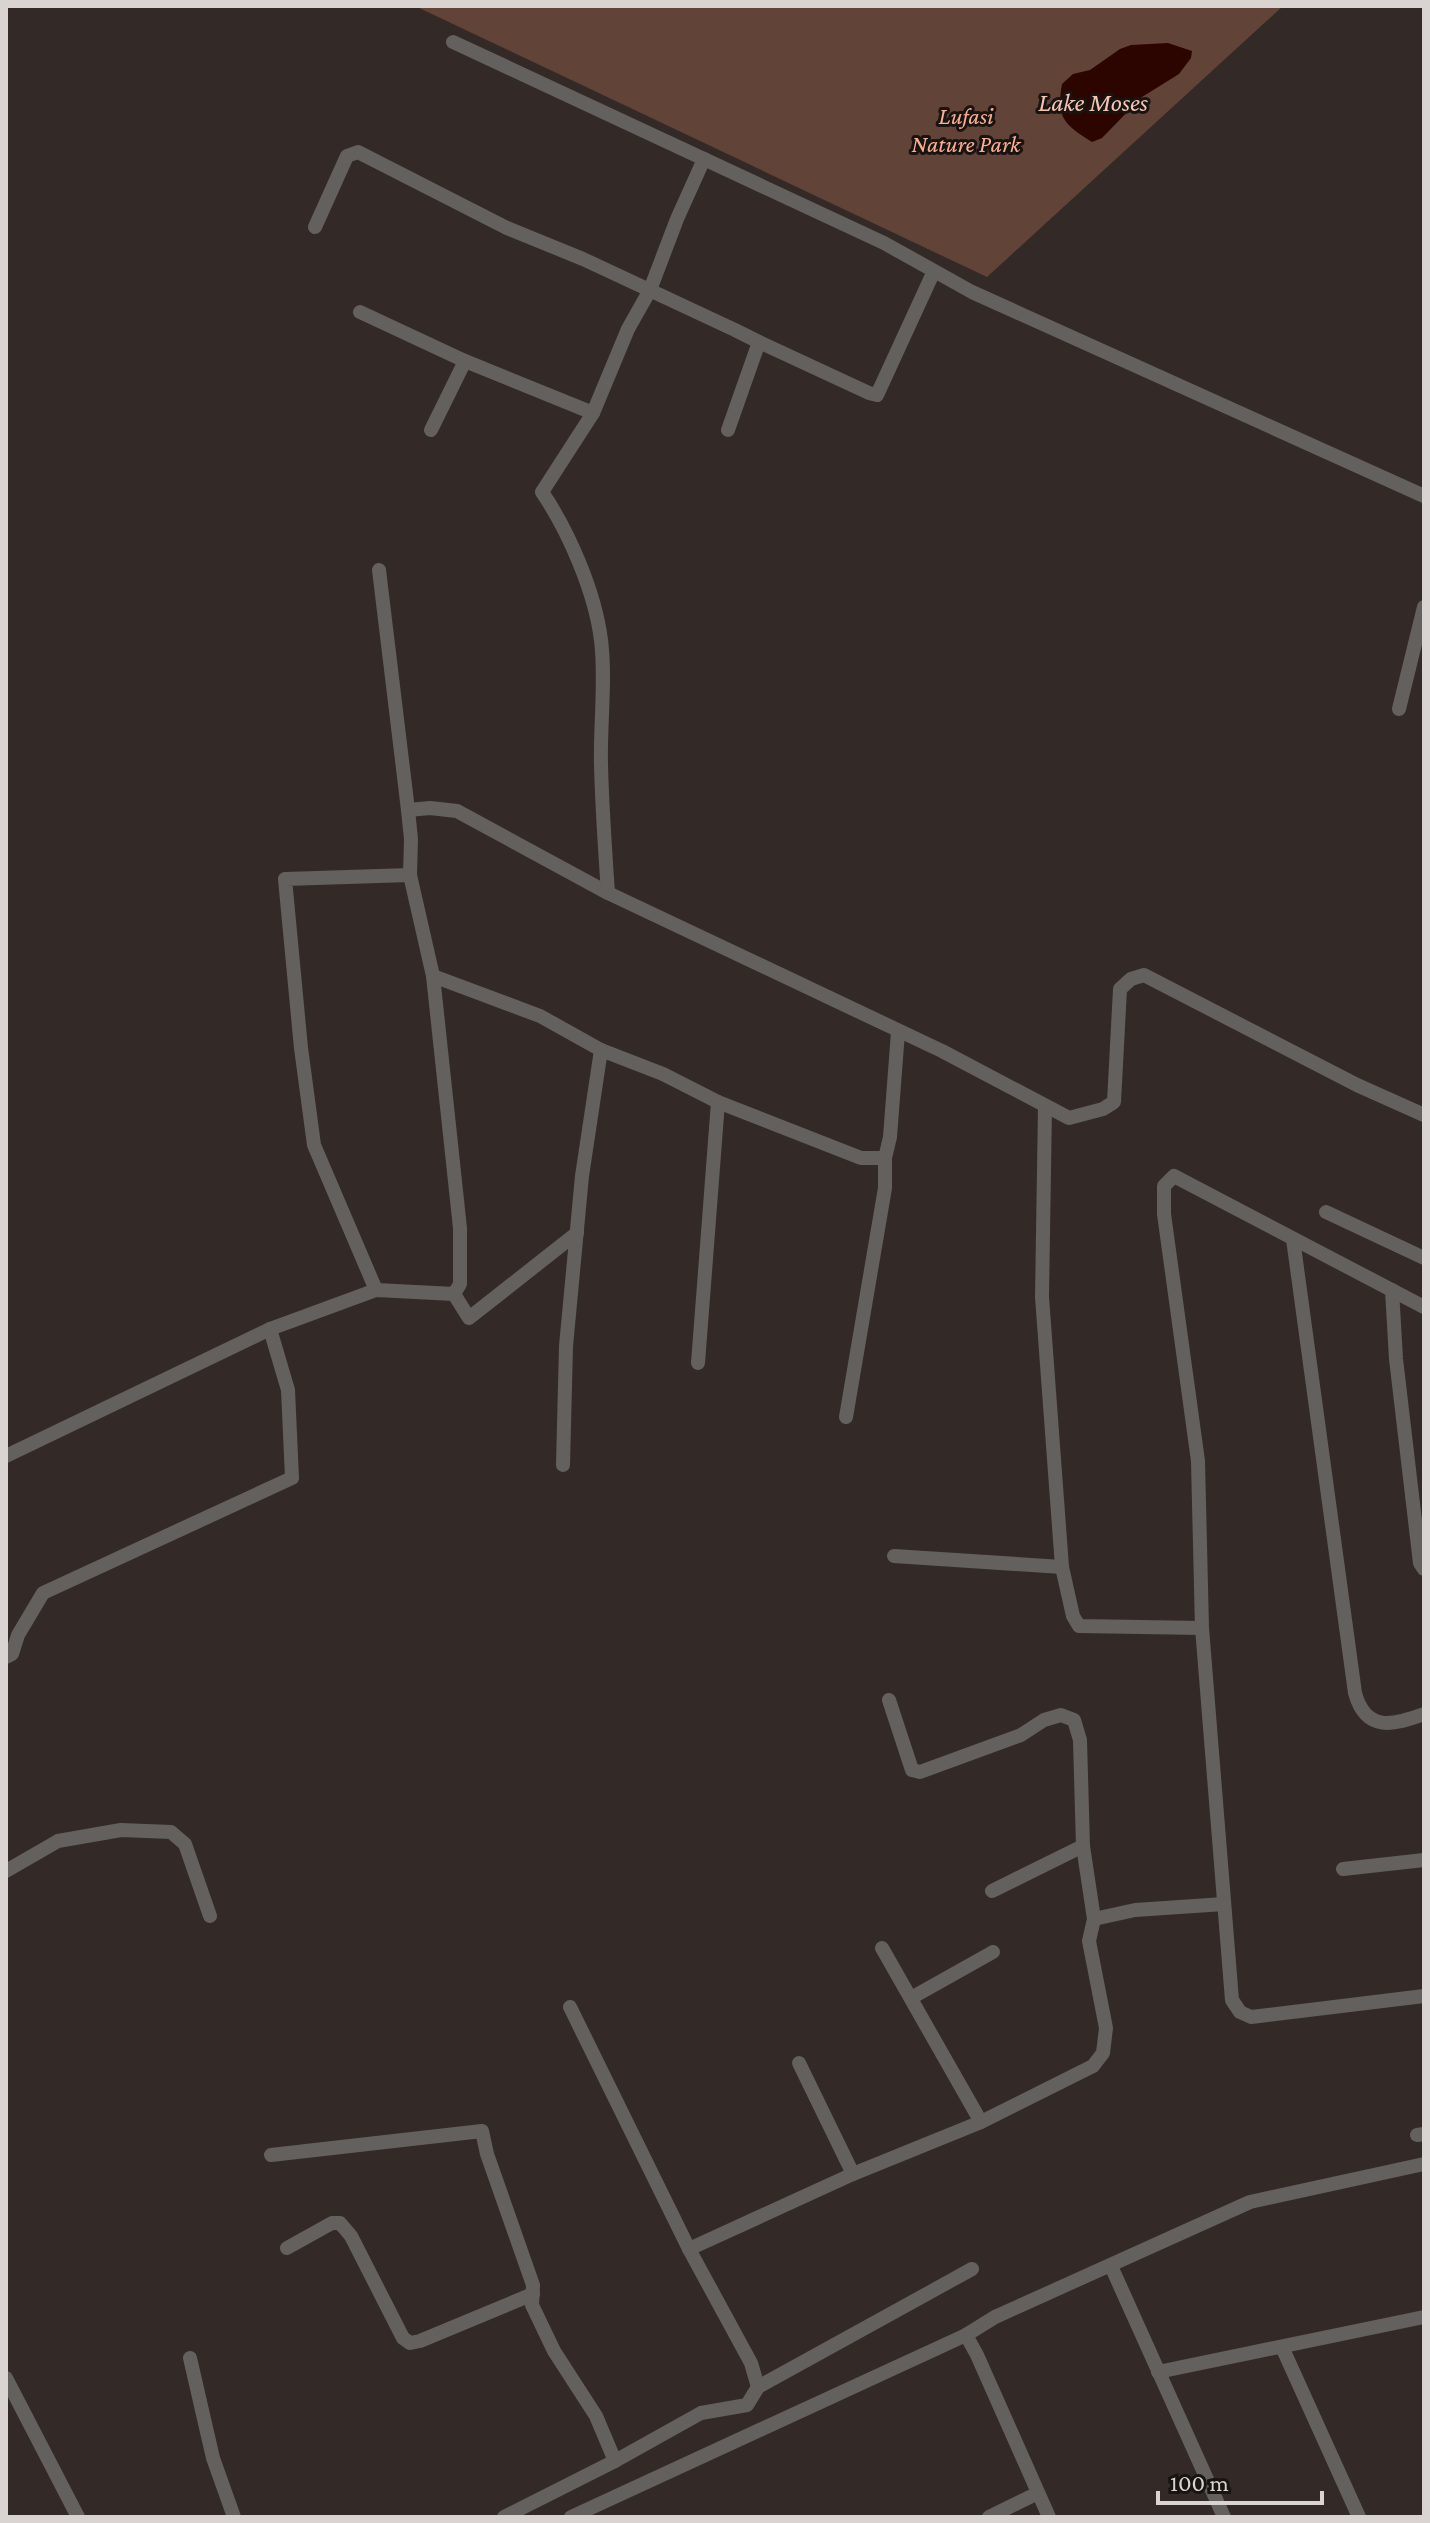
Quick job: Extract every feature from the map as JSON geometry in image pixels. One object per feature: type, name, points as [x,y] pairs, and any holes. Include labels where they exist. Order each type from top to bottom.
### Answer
[{"type":"street","points":[[453,42],[884,243],[972,292],[1424,496]]},
{"type":"street","points":[[315,227],[347,156],[358,152],[507,228],[583,259],[877,395],[934,271]]},
{"type":"street","points":[[608,893],[601,763],[601,640],[589,591],[575,555],[557,514],[542,492],[593,413],[628,329],[650,290],[704,159]]},
{"type":"street","points":[[360,312],[465,361],[593,413]]},
{"type":"street","points":[[728,430],[759,342]]},
{"type":"street","points":[[431,430],[465,361]]},
{"type":"street","points":[[379,570],[411,839],[410,875],[433,976],[460,1228],[460,1284],[454,1294]]},
{"type":"street","points":[[1399,709],[1424,607]]},
{"type":"street","points":[[408,810],[430,808],[457,811],[608,893],[942,1051],[1069,1118],[1103,1109],[1114,1102],[1120,989],[1131,979],[1144,975],[1357,1085],[1424,1115]]},
{"type":"street","points":[[376,1290],[314,1145],[301,1048],[285,879],[410,875]]},
{"type":"street","points":[[433,976],[540,1016],[601,1050],[663,1074],[718,1102],[861,1158],[885,1158]]},
{"type":"street","points":[[846,1417],[885,1188],[885,1158],[890,1137],[898,1032]]},
{"type":"street","points":[[563,1465],[566,1346],[582,1176],[601,1050]]},
{"type":"street","points":[[698,1363],[718,1102]]},
{"type":"street","points":[[1045,1106],[1042,1297],[1062,1567],[1073,1616],[1079,1626],[1202,1628]]},
{"type":"street","points":[[1424,1307],[1174,1176],[1164,1186],[1164,1214],[1198,1461],[1202,1628],[1232,2000],[1240,2012],[1251,2017],[1424,1996]]},
{"type":"street","points":[[1326,1212],[1424,1258]]},
{"type":"street","points":[[454,1294],[469,1318],[577,1233]]},
{"type":"street","points":[[1293,1239],[1358,1706],[1373,1720],[1388,1724],[1424,1714]]},
{"type":"street","points":[[6,1456],[270,1329],[376,1290],[454,1294]]},
{"type":"street","points":[[1392,1290],[1396,1359],[1420,1563],[1424,1569]]},
{"type":"street","points":[[6,1657],[12,1654],[18,1635],[43,1593],[292,1478],[288,1390],[270,1329]]},
{"type":"street","points":[[894,1556],[1062,1567]]},
{"type":"street","points":[[689,2249],[853,2174],[981,2122],[1093,2066],[1103,2053],[1106,2028],[1089,1941],[1094,1919],[1083,1846],[1080,1740],[1074,1720],[1061,1715],[1044,1720],[1021,1735],[920,1772],[912,1770],[889,1700]]},
{"type":"street","points":[[6,1871],[58,1841],[121,1830],[171,1832],[185,1844],[210,1916]]},
{"type":"street","points":[[992,1891],[1083,1846]]},
{"type":"street","points":[[1343,1869],[1424,1860]]},
{"type":"street","points":[[1094,1919],[1135,1910],[1224,1904]]},
{"type":"street","points":[[882,1948],[981,2122]]},
{"type":"street","points":[[911,1998],[993,1952]]},
{"type":"street","points":[[570,2007],[689,2249],[751,2363],[758,2387]]},
{"type":"street","points":[[799,2063],[853,2174]]},
{"type":"street","points":[[271,2155],[482,2131],[487,2154],[533,2285],[532,2305],[554,2351],[596,2416],[615,2461]]},
{"type":"street","points":[[571,2517],[966,2335],[995,2317],[1250,2202],[1424,2164]]},
{"type":"street","points":[[287,2248],[332,2223],[340,2223],[351,2236],[403,2338],[410,2343],[533,2294]]},
{"type":"street","points":[[1111,2266],[1224,2517]]},
{"type":"street","points":[[504,2517],[701,2413],[747,2405],[758,2387],[972,2269]]},
{"type":"street","points":[[1158,2372],[1424,2317]]},
{"type":"street","points":[[966,2335],[1049,2517]]},
{"type":"street","points":[[1282,2347],[1359,2517]]},
{"type":"street","points":[[190,2358],[213,2458],[234,2517]]},
{"type":"street","points":[[6,2378],[78,2517]]},
{"type":"street","points":[[989,2517],[1038,2493]]},
{"type":"green space","name":"Lufasi Nature Park","points":[[415,6],[1283,6],[987,277]]},
{"type":"water","name":"Lake Moses","points":[[1168,43],[1192,51],[1191,58],[1179,74],[1142,97],[1102,138],[1092,142],[1064,119],[1060,105],[1062,84],[1073,74],[1090,70],[1131,45]]}]
